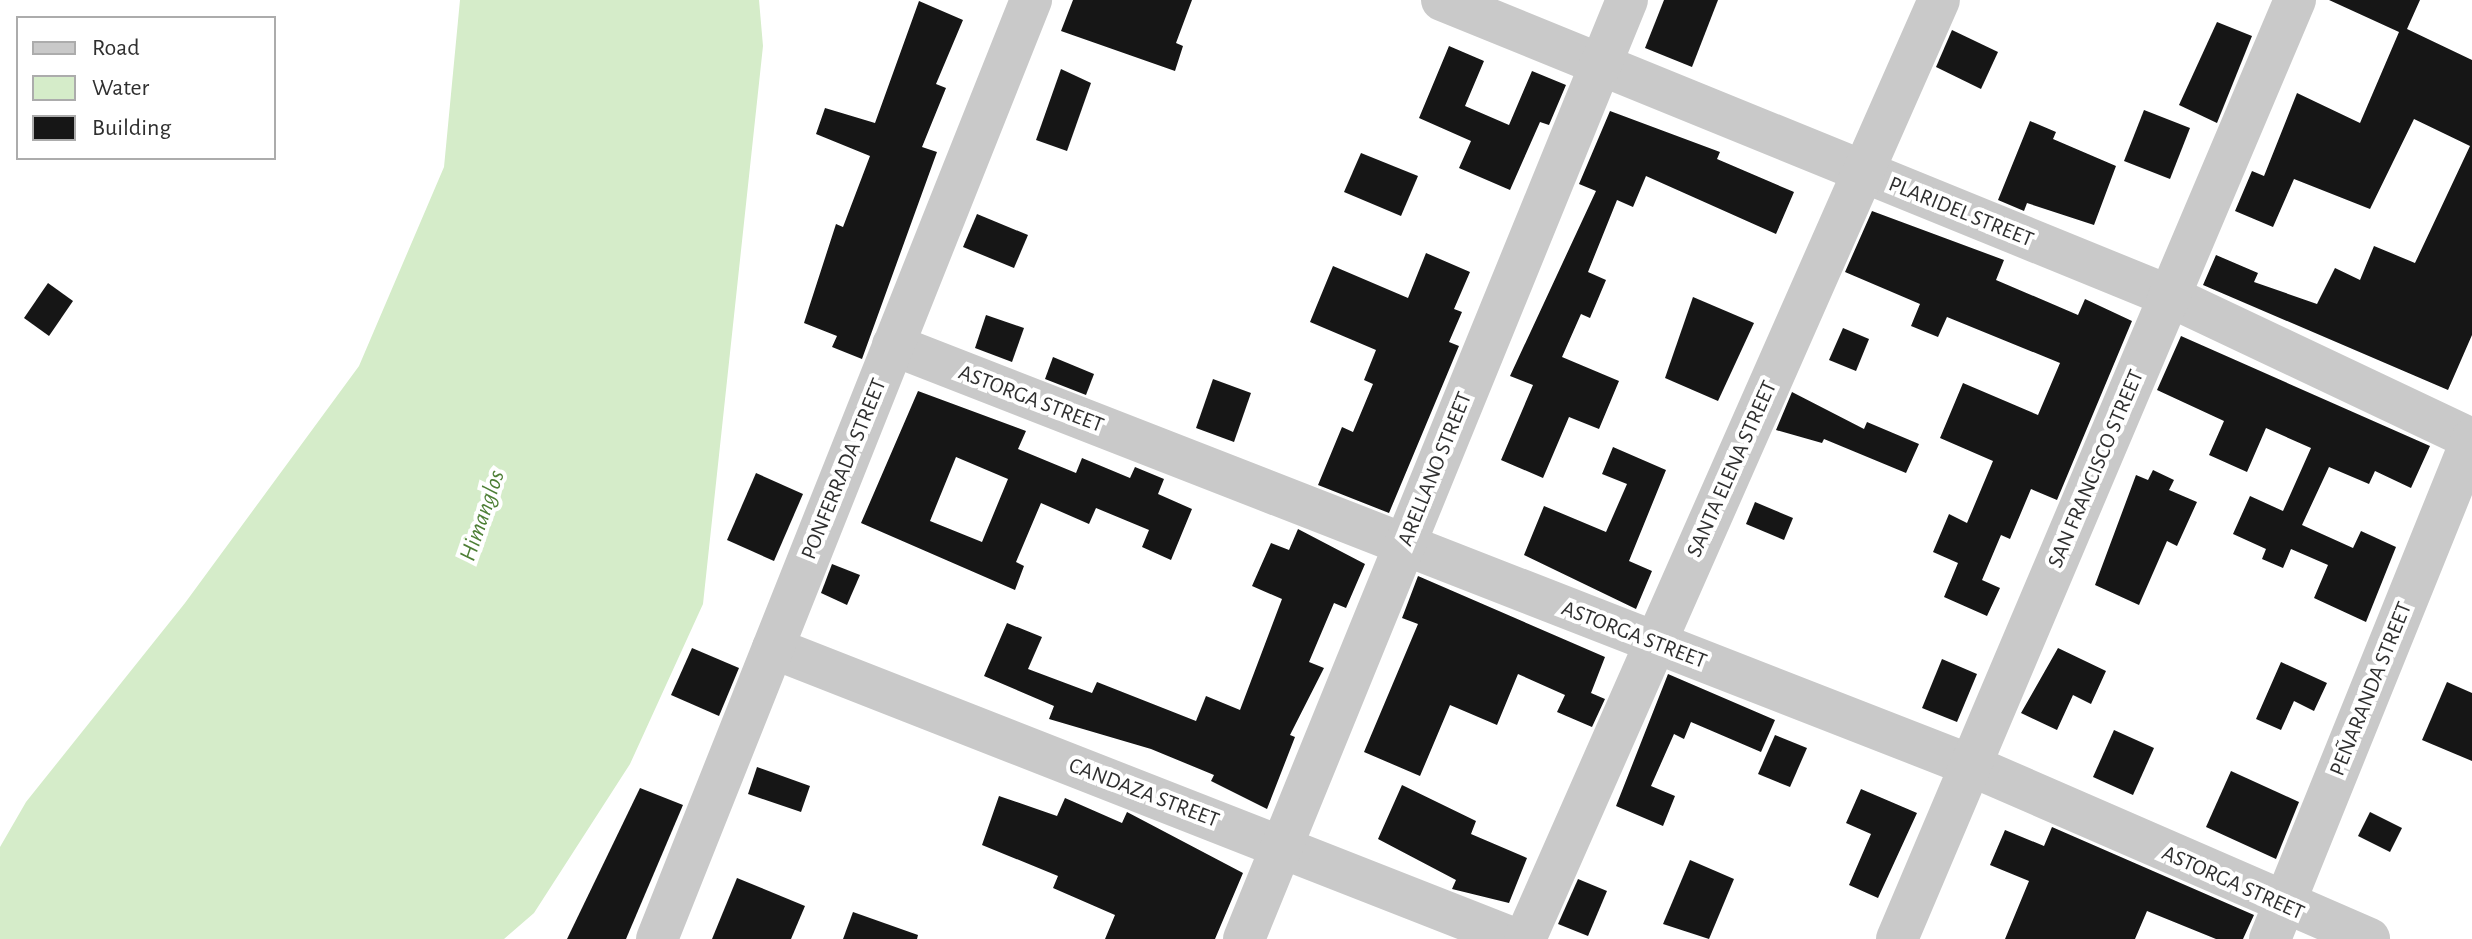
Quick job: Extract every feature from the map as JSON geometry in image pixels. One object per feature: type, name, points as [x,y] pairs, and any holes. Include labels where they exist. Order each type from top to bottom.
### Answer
[{"type":"street","name":"PONFERRADA STREET","points":[[657,939],[1031,0]]},
{"type":"street","name":"PLARIDEL STREET","points":[[1442,0],[2169,296],[2472,439]]},
{"type":"street","name":"ARELLANO STREET","points":[[1244,939],[1627,0]]},
{"type":"street","name":"SANTA ELENA STREET","points":[[1525,939],[1939,0]]},
{"type":"street","name":"SAN FRANCISCO STREET","points":[[1897,939],[2295,0]]},
{"type":"street","name":"ASTORGA STREET","points":[[893,345],[1972,766],[2276,923],[2369,939]]},
{"type":"street","name":"PEÑARANDA STREET","points":[[2276,923],[2472,439]]},
{"type":"street","name":"CANDAZA STREET","points":[[773,648],[1515,939]]},
{"type":"water","name":"Himanglos","points":[[460,0],[759,0],[763,46],[703,604],[630,764],[534,913],[504,939],[0,939],[0,847],[26,802],[185,603],[359,366],[444,167]]},
{"type":"building","points":[[1073,0],[1192,0],[1176,43],[1183,46],[1175,71],[1061,31]]},
{"type":"building","points":[[1664,0],[1718,0],[1692,67],[1645,48]]},
{"type":"building","points":[[2329,0],[2420,0],[2407,29],[2472,60],[2472,335],[2448,390],[2203,285],[2216,255],[2258,273],[2254,282],[2317,304],[2335,268],[2360,280],[2374,246],[2415,263],[2470,146],[2414,119],[2370,209],[2294,179],[2273,227],[2235,211],[2252,171],[2264,176],[2297,93],[2360,123],[2399,32]]},
{"type":"building","points":[[919,1],[963,20],[936,84],[946,88],[922,147],[937,152],[862,359],[832,347],[837,336],[804,323],[836,224],[843,227],[870,156],[816,134],[825,108],[875,123]]},
{"type":"building","points":[[2217,22],[2252,36],[2217,123],[2179,105]]},
{"type":"building","points":[[1952,30],[1998,52],[1981,89],[1936,67]]},
{"type":"building","points":[[1449,46],[1484,61],[1465,106],[1509,125],[1532,71],[1566,85],[1549,125],[1540,122],[1510,190],[1459,168],[1471,141],[1419,118]]},
{"type":"building","points":[[1061,69],[1091,83],[1067,151],[1036,140]]},
{"type":"building","points":[[2144,110],[2190,128],[2170,179],[2124,161]]},
{"type":"building","points":[[1610,111],[1720,152],[1717,159],[1794,192],[1776,234],[1646,176],[1633,207],[1617,200],[1588,272],[1606,280],[1590,318],[1581,314],[1562,357],[1619,381],[1599,429],[1569,417],[1543,478],[1501,460],[1533,385],[1510,376],[1596,191],[1579,184]]},
{"type":"building","points":[[2030,121],[2056,132],[2053,139],[2116,166],[2094,225],[2027,203],[2024,211],[1998,200]]},
{"type":"building","points":[[1361,153],[1418,176],[1401,216],[1344,192]]},
{"type":"building","points":[[1872,211],[2004,260],[1996,280],[2078,315],[2085,299],[2132,321],[2057,500],[2031,489],[2010,539],[2001,535],[1982,580],[2000,588],[1987,616],[1944,597],[1958,563],[1933,552],[1949,514],[1967,523],[1993,461],[1940,438],[1963,383],[2038,415],[2060,363],[1947,317],[1938,337],[1911,326],[1920,304],[1845,272]]},
{"type":"building","points":[[977,214],[1028,235],[1014,268],[963,247]]},
{"type":"building","points":[[1426,253],[1470,272],[1454,309],[1462,312],[1449,342],[1459,346],[1389,513],[1318,485],[1342,427],[1353,432],[1373,384],[1364,380],[1376,350],[1310,322],[1333,266],[1408,298]]},
{"type":"building","points":[[48,283],[73,301],[49,336],[24,318]]},
{"type":"building","points":[[1693,297],[1754,323],[1718,401],[1665,378]]},
{"type":"building","points":[[986,315],[1024,328],[1012,362],[975,348]]},
{"type":"building","points":[[1843,328],[1869,339],[1856,371],[1829,360]]},
{"type":"building","points":[[2181,336],[2430,446],[2411,488],[2375,471],[2369,484],[2329,467],[2302,525],[2353,548],[2361,531],[2396,547],[2366,622],[2314,598],[2328,565],[2291,549],[2283,568],[2262,559],[2266,549],[2233,534],[2250,496],[2283,511],[2311,448],[2266,428],[2247,472],[2209,455],[2224,421],[2157,390]]},
{"type":"building","points":[[1053,357],[1094,374],[1086,395],[1045,379]]},
{"type":"building","points":[[1213,379],[1251,393],[1234,442],[1196,428]]},
{"type":"building","points":[[918,391],[1026,431],[1018,449],[1076,473],[1082,458],[1130,478],[1135,467],[1164,479],[1158,494],[1192,509],[1171,560],[1142,547],[1149,530],[1096,508],[1089,524],[1041,503],[1016,562],[1024,566],[1015,590],[861,523]],"holes":[[[956,457],[1008,479],[982,542],[930,521]]]},
{"type":"building","points":[[1792,392],[1864,429],[1867,422],[1919,444],[1906,473],[1824,439],[1822,443],[1776,430]]},
{"type":"building","points":[[1613,447],[1666,470],[1629,561],[1652,571],[1636,609],[1524,555],[1544,506],[1606,532],[1627,484],[1602,474]]},
{"type":"building","points":[[2153,470],[2174,480],[2169,490],[2197,502],[2177,546],[2167,541],[2139,605],[2095,585],[2136,475],[2148,480]]},
{"type":"building","points":[[756,473],[803,494],[774,561],[727,540]]},
{"type":"building","points":[[1755,502],[1793,518],[1784,540],[1746,524]]},
{"type":"building","points":[[1298,529],[1365,564],[1346,608],[1334,603],[1309,662],[1324,668],[1290,735],[1295,737],[1267,809],[1211,781],[1214,775],[1151,749],[1049,719],[1054,706],[984,676],[1007,623],[1042,637],[1028,669],[1092,693],[1097,682],[1196,721],[1206,696],[1240,710],[1282,599],[1252,586],[1271,543],[1289,550]]},
{"type":"building","points":[[832,564],[860,575],[847,605],[821,593]]},
{"type":"building","points":[[1418,576],[1605,657],[1591,693],[1605,699],[1592,727],[1557,712],[1565,695],[1518,674],[1497,725],[1450,705],[1420,776],[1364,752],[1418,624],[1402,618]]},
{"type":"building","points":[[692,648],[739,668],[719,716],[671,695]]},
{"type":"building","points":[[2058,648],[2106,671],[2091,704],[2073,695],[2057,730],[2021,713]]},
{"type":"building","points":[[1942,659],[1977,674],[1957,722],[1922,708]]},
{"type":"building","points":[[2281,662],[2327,683],[2314,711],[2294,701],[2281,730],[2256,719]]},
{"type":"building","points":[[1668,674],[1775,720],[1761,752],[1691,722],[1684,739],[1674,734],[1651,786],[1675,796],[1663,826],[1616,806]]},
{"type":"building","points":[[2447,682],[2472,693],[2472,761],[2422,740]]},
{"type":"building","points":[[2114,730],[2154,748],[2133,795],[2093,777]]},
{"type":"building","points":[[1775,735],[1807,748],[1790,787],[1758,774]]},
{"type":"building","points":[[757,767],[810,786],[801,812],[748,794]]},
{"type":"building","points":[[2231,771],[2299,802],[2276,859],[2206,827]]},
{"type":"building","points":[[1402,785],[1476,821],[1471,834],[1527,858],[1509,903],[1452,889],[1456,880],[1378,839]]},
{"type":"building","points":[[640,788],[683,805],[626,939],[567,939]]},
{"type":"building","points":[[1861,789],[1917,813],[1878,898],[1849,885],[1871,834],[1846,823]]},
{"type":"building","points":[[999,796],[1057,816],[1065,798],[1122,823],[1127,812],[1243,873],[1215,939],[1105,939],[1115,915],[1053,888],[1058,876],[982,845]]},
{"type":"building","points":[[2370,812],[2402,828],[2390,852],[2358,836]]},
{"type":"building","points":[[2052,827],[2254,915],[2243,939],[2216,939],[2147,911],[2135,939],[2005,939],[2029,881],[1990,865],[2005,830],[2044,846]]},
{"type":"building","points":[[1690,860],[1734,879],[1709,939],[1663,924]]},
{"type":"building","points":[[737,878],[805,906],[791,939],[712,939]]},
{"type":"building","points":[[1578,879],[1607,891],[1588,936],[1558,924]]},
{"type":"building","points":[[853,912],[918,935],[917,939],[843,939]]}]
